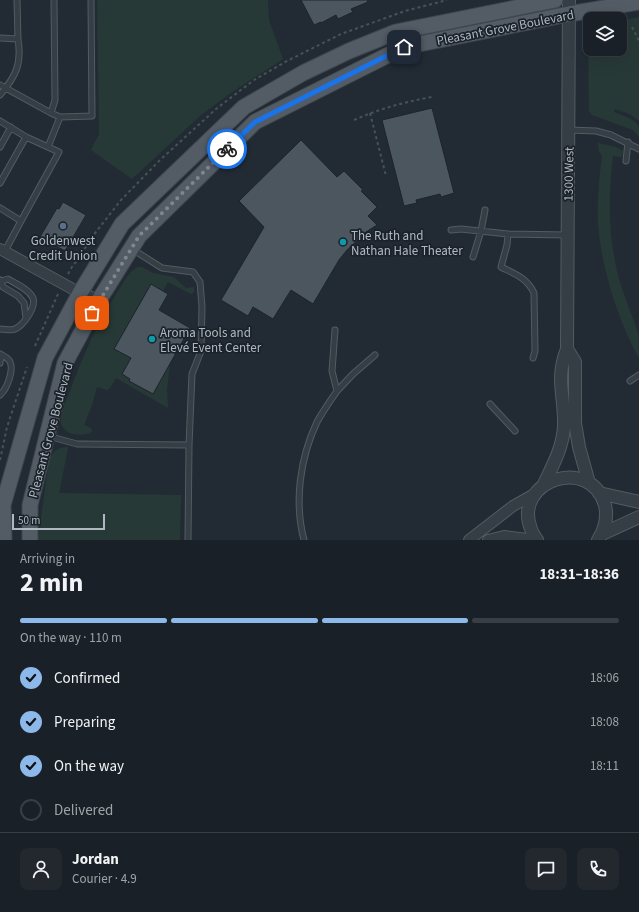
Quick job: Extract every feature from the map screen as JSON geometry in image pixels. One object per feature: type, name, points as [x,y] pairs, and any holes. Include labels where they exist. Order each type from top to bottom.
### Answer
[{"type":"main road","name":"Pleasant Grove Boulevard","points":[[4,540],[3,505],[45,358],[80,293],[122,224],[244,107],[303,73],[349,51],[396,32],[555,0]]},
{"type":"main road","name":"Pleasant Grove Boulevard","points":[[30,540],[30,504],[66,363],[99,300],[139,236],[255,122],[404,47],[569,7],[639,2]]},
{"type":"street","name":"1300 West","points":[[567,349],[569,7]]},
{"type":"street","points":[[2,250],[80,293],[99,300]]},
{"type":"street","points":[[567,349],[575,362],[575,423],[579,447],[589,483]]},
{"type":"street","points":[[536,540],[531,529],[528,516],[530,504],[556,462],[563,436],[564,425],[560,376],[562,362],[567,349]]},
{"type":"street","points":[[470,540],[513,506],[540,488],[555,479],[566,477],[578,478],[589,483],[599,493],[604,501],[606,518],[600,537]]},
{"type":"street","points":[[599,493],[639,502]]},
{"type":"street","points":[[600,537],[639,518]]},
{"type":"street","points":[[488,540],[504,536],[536,540]]},
{"type":"lane","points":[[0,95],[16,71],[20,53],[18,39],[17,0]]},
{"type":"lane","points":[[51,113],[55,100],[54,0]]},
{"type":"lane","points":[[0,85],[60,117],[92,116],[91,0]]},
{"type":"lane","points":[[0,38],[18,39]]},
{"type":"lane","points":[[48,147],[60,117]]},
{"type":"lane","points":[[1,124],[59,152],[21,220],[2,250]]},
{"type":"lane","points":[[0,147],[11,128]]},
{"type":"lane","points":[[568,130],[596,131],[611,135],[628,142],[639,149]]},
{"type":"lane","points":[[0,184],[26,137]]},
{"type":"lane","points":[[626,161],[628,142]]},
{"type":"lane","points":[[0,208],[21,220]]},
{"type":"lane","points":[[473,257],[481,231],[485,210]]},
{"type":"lane","points":[[452,230],[508,234],[567,235]]},
{"type":"lane","points":[[508,234],[507,245],[501,267],[524,279],[531,286],[534,293],[535,351],[533,358]]},
{"type":"lane","points":[[131,249],[162,268],[193,272],[200,282],[202,307],[201,351],[192,374],[189,445],[188,540]]},
{"type":"lane","points":[[0,328],[7,330],[16,329],[26,318],[34,306],[33,299],[29,293],[8,279],[1,281],[3,287],[18,296],[24,303],[26,318]]},
{"type":"lane","points":[[335,330],[332,371],[337,391]]},
{"type":"lane","points":[[0,363],[1,354],[9,359],[11,363],[11,370],[6,386],[0,395]]},
{"type":"lane","points":[[304,540],[300,514],[302,470],[317,423],[337,391],[353,374],[375,355]]},
{"type":"lane","points":[[630,381],[639,375]]},
{"type":"lane","points":[[490,404],[515,431]]},
{"type":"lane","points":[[47,436],[77,444],[189,445]]},
{"type":"path","points":[[70,270],[92,237],[121,200],[160,160],[216,109],[254,80],[285,62],[341,34],[405,11],[447,0]]},
{"type":"path","points":[[632,27],[639,41]]},
{"type":"path","points":[[354,120],[370,113],[409,101],[432,97]]},
{"type":"path","points":[[370,113],[386,176]]},
{"type":"path","points":[[55,300],[57,296]]},
{"type":"shaded area","points":[[97,0],[268,0],[269,20],[283,59],[235,90],[201,115],[132,179],[91,150],[99,134]]},
{"type":"shaded area","points":[[639,17],[639,121],[630,114],[615,109],[614,112],[637,124],[639,127],[639,137],[633,130],[592,115],[589,111],[588,56],[627,56],[627,20]]},
{"type":"shaded area","points":[[598,143],[616,147],[623,151],[622,157],[613,156],[610,186],[612,246],[622,290],[638,333],[639,358],[624,327],[612,293],[603,257],[598,223],[598,190],[602,156],[599,152]]},
{"type":"shaded area","points":[[137,267],[142,267],[153,273],[174,277],[186,288],[194,287],[194,292],[191,294],[168,282],[163,291],[151,284],[114,349],[131,358],[122,374],[130,379],[129,381],[153,394],[170,363],[167,390],[168,408],[116,378],[107,390],[97,387],[84,425],[91,428],[92,432],[88,434],[70,433],[64,429],[61,423],[61,415],[79,367],[90,341],[110,303],[126,278]]},
{"type":"shaded area","points":[[67,447],[59,493],[181,495],[180,540],[38,540],[49,460],[56,450]]},
{"type":"building","points":[[301,0],[369,0],[367,1],[368,2],[351,9],[353,12],[338,19],[336,15],[314,25]]},
{"type":"building","points":[[432,108],[454,193],[441,197],[440,194],[416,200],[417,203],[404,206],[382,120]]},
{"type":"building","points":[[301,140],[337,177],[344,171],[363,190],[361,191],[377,207],[368,216],[377,225],[366,232],[347,250],[339,260],[313,304],[291,290],[273,319],[253,307],[248,316],[221,300],[264,227],[239,201]]},
{"type":"building","name":"Goldenwest Credit Union","points":[[63,202],[86,215],[65,251],[40,237],[57,208],[59,209]]},
{"type":"building","name":"Aroma Tools and Elevé Event Center","points":[[151,284],[168,294],[159,310],[190,328],[153,394],[129,381],[130,379],[122,374],[131,358],[114,349]]},
{"type":"way so far","points":[[92,313],[139,236],[227,149]]},
{"type":"place","name":"Goldenwest Credit Union","points":[[63,226]]},
{"type":"place","name":"The Ruth and Nathan Hale Theater","points":[[343,242]]},
{"type":"place","name":"Aroma Tools and Elevé Event Center","points":[[152,339]]},
{"type":"route","points":[[227,149],[255,122],[404,47]]}]
